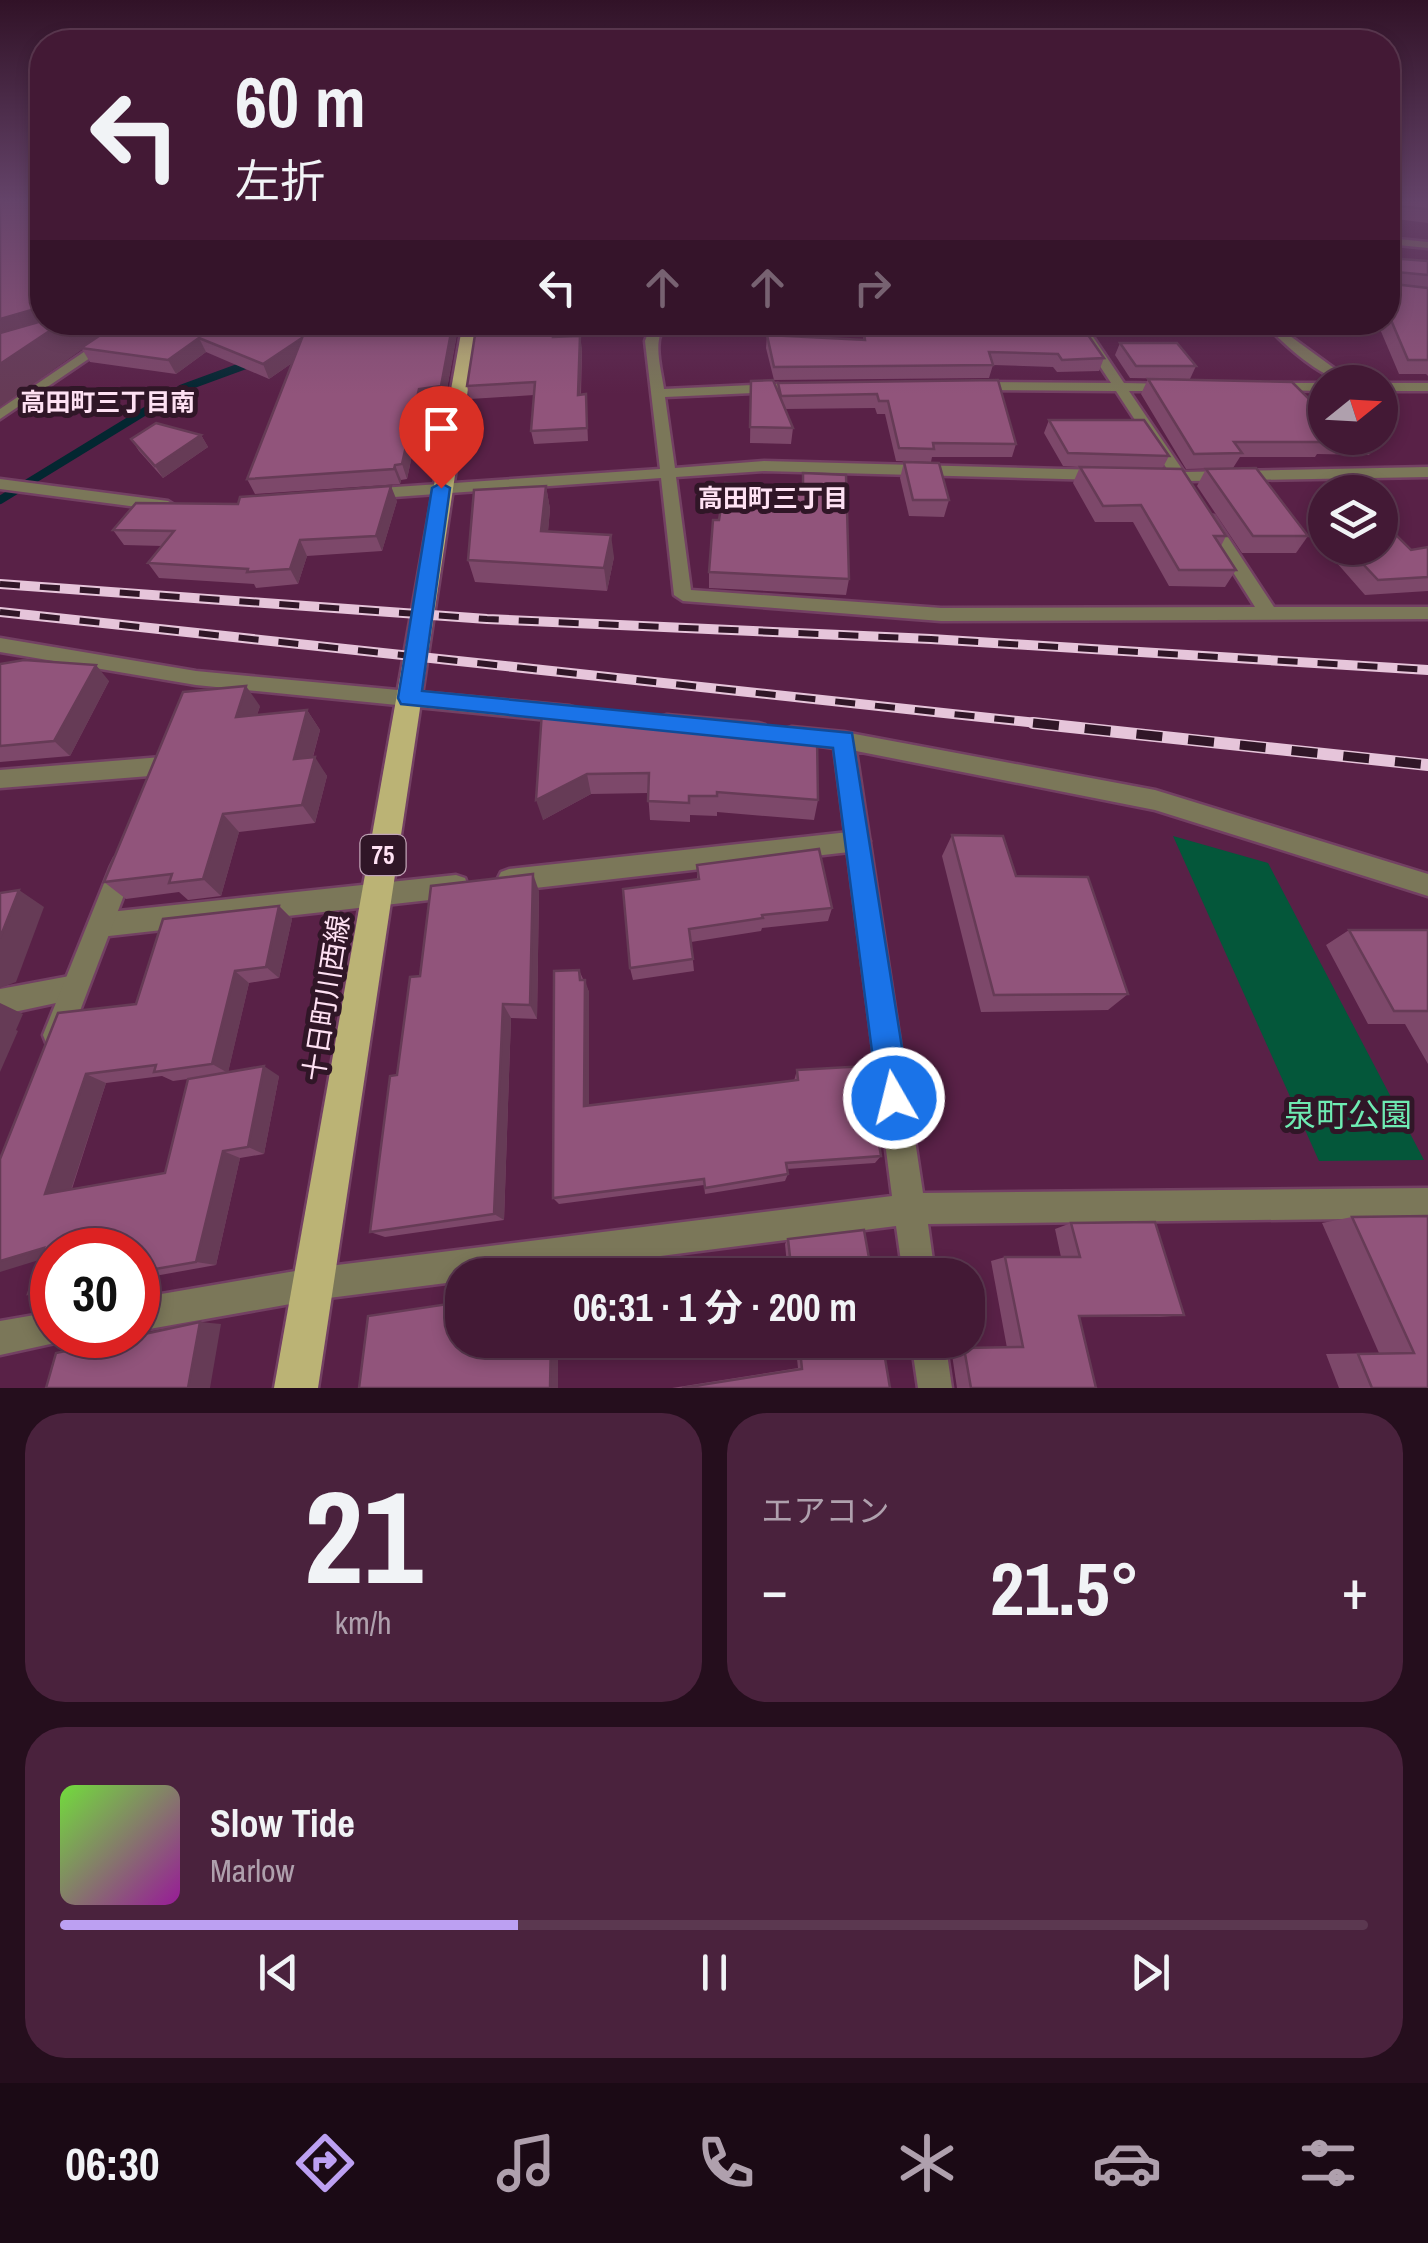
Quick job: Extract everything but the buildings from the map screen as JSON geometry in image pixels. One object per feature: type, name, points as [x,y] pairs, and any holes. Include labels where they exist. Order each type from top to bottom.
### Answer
[{"type":"main road","name":"十日町川西線","points":[[296,1388],[469,335]]},
{"type":"street","points":[[59,342],[84,335]]},
{"type":"street","points":[[0,415],[118,335]]},
{"type":"street","points":[[652,335],[650,341],[682,595],[874,611],[1096,616],[1268,611],[1428,613]]},
{"type":"street","points":[[1085,335],[1191,494]]},
{"type":"street","points":[[1281,335],[1322,365]]},
{"type":"street","points":[[951,386],[1176,387]]},
{"type":"street","points":[[1250,387],[1308,386]]},
{"type":"street","points":[[1398,386],[1428,387]]},
{"type":"street","points":[[656,393],[786,388]]},
{"type":"street","points":[[344,496],[764,466],[1125,476]]},
{"type":"street","points":[[1143,476],[1428,472]]},
{"type":"street","points":[[0,484],[189,508]]},
{"type":"street","points":[[1202,511],[1268,611]]},
{"type":"street","points":[[0,645],[193,686],[409,698],[586,715]]},
{"type":"street","points":[[646,721],[844,740],[1154,800],[1428,885]]},
{"type":"street","points":[[844,740],[917,1258]]},
{"type":"street","points":[[0,779],[165,757],[148,801]]},
{"type":"street","points":[[48,1058],[134,836]]},
{"type":"street","points":[[100,924],[858,841]]},
{"type":"street","points":[[0,1002],[75,988]]},
{"type":"street","points":[[160,1311],[313,1284],[910,1208],[1428,1203]]},
{"type":"street","points":[[0,1338],[30,1333]]},
{"type":"street","points":[[931,1358],[935,1388]]},
{"type":"green space","name":"泉町公園","points":[[1173,836],[1268,863],[1424,1160],[1319,1161]]},
{"type":"waterway","points":[[0,500],[183,388],[254,362]]},
{"type":"railway","points":[[0,584],[487,619],[931,639],[1428,670]]},
{"type":"railway","points":[[0,612],[1056,725]]},
{"type":"railway","points":[[1033,723],[1428,765]]},
{"type":"district","name":"高田町三丁目南","points":[[108,402]]},
{"type":"district","name":"高田町三丁目","points":[[773,498]]},
{"type":"route","points":[[441,488],[409,698],[844,740],[894,1098]]}]
